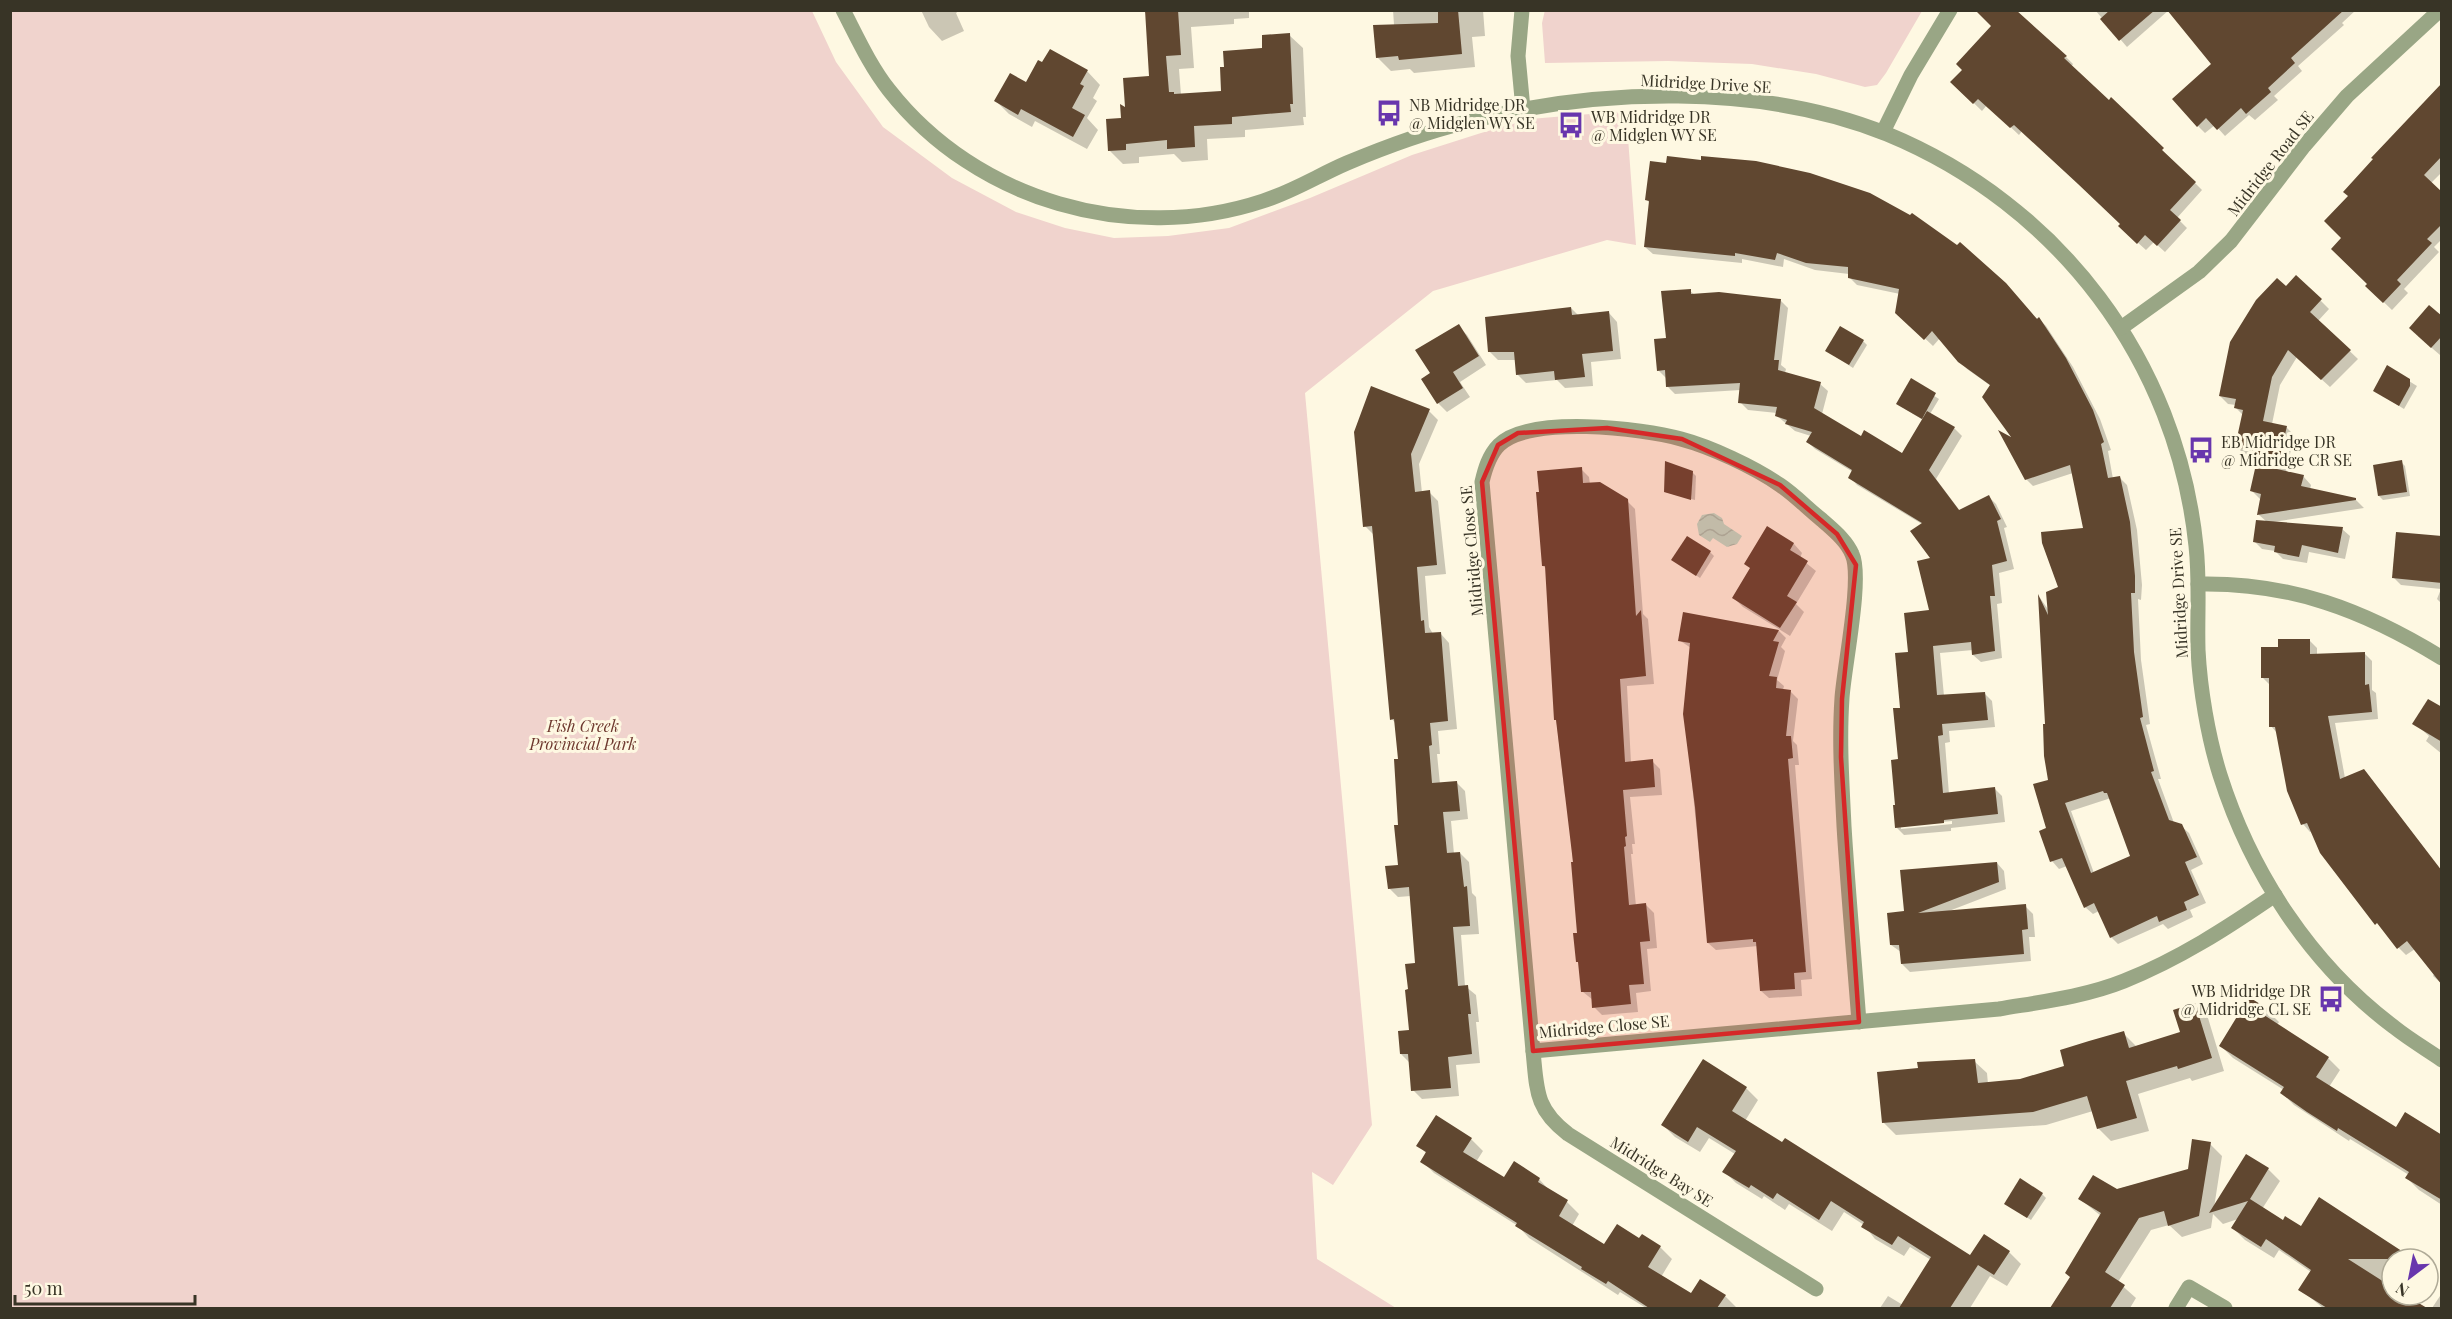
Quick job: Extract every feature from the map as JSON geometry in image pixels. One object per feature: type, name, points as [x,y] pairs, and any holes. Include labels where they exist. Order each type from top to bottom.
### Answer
[{"type":"street","name":"Midridge Drive SE","points":[[843,10],[868,58],[888,89],[919,123],[965,160],[1004,183],[1034,196],[1070,208],[1109,216],[1185,218],[1233,210],[1268,200],[1348,162],[1431,132],[1522,109],[1620,97],[1674,96],[1741,99],[1814,112],[1883,132],[1929,154],[2006,202],[2049,240],[2083,275],[2121,328],[2154,389],[2181,460],[2193,523],[2198,584],[2198,656],[2214,752],[2237,822],[2275,895],[2331,970],[2392,1026],[2442,1060]]},
{"type":"street","points":[[1522,10],[1518,56],[1522,109]]},
{"type":"street","points":[[1883,132],[1911,75],[1950,10]]},
{"type":"street","name":"Midridge Road SE","points":[[2121,328],[2199,272],[2231,241],[2304,146],[2347,96],[2440,10]]},
{"type":"street","name":"Midridge Close SE","points":[[1859,1022],[1846,858],[1841,757],[1842,699],[1856,585],[1856,565],[1852,553],[1837,534],[1780,485],[1723,455],[1682,439],[1607,428],[1538,428],[1518,433],[1498,445],[1485,469],[1482,482],[1533,1051],[1859,1022],[2007,1008],[2071,997],[2124,981],[2183,955],[2219,934],[2275,895]]},
{"type":"street","points":[[2198,584],[2265,587],[2338,605],[2403,634],[2442,658]]},
{"type":"street","name":"Midridge Bay SE","points":[[1533,1051],[1540,1101],[1546,1115],[1555,1124],[1816,1289]]},
{"type":"street","points":[[2176,1308],[2189,1287],[2225,1308]]},
{"type":"highlighted area","points":[[1607,428],[1682,439],[1780,485],[1837,534],[1856,565],[1842,699],[1841,757],[1859,1022],[1533,1051],[1482,482],[1498,445],[1518,433]]},
{"type":"green space","points":[[1545,10],[1922,11],[1877,85],[1865,87],[1816,74],[1752,64],[1668,61],[1545,63],[1542,23]]},
{"type":"green space","name":"Fish Creek Provincial Park","points":[[10,11],[812,11],[836,62],[883,127],[952,178],[1016,212],[1065,228],[1114,238],[1168,236],[1229,228],[1310,198],[1412,155],[1481,133],[1530,119],[1626,111],[1636,245],[1607,240],[1433,291],[1305,393],[1372,1125],[1333,1185],[1312,1172],[1317,1259],[1396,1308],[11,1308]]},
{"type":"water","points":[[1714,513],[1722,518],[1724,524],[1742,536],[1737,544],[1727,547],[1713,538],[1710,542],[1699,535],[1697,524],[1702,515]]},
{"type":"building","points":[[1145,10],[1178,10],[1181,55],[1166,56],[1169,92],[1174,92],[1174,94],[1221,91],[1220,67],[1224,67],[1223,51],[1262,48],[1262,35],[1290,33],[1293,104],[1290,104],[1291,112],[1232,117],[1232,124],[1194,126],[1195,147],[1167,149],[1167,140],[1126,144],[1126,150],[1108,151],[1106,119],[1121,118],[1120,104],[1125,107],[1123,78],[1149,76]]},
{"type":"building","points":[[1438,10],[1458,10],[1462,54],[1399,60],[1398,56],[1376,58],[1373,25],[1438,23]]},
{"type":"building","points":[[1975,10],[2016,10],[2067,56],[2064,58],[2109,100],[2111,97],[2132,117],[2196,182],[2170,210],[2181,220],[2157,246],[2145,235],[2137,244],[2118,226],[2120,224],[2014,125],[2010,128],[1978,99],[1973,104],[1950,82],[1962,70],[1956,64],[1991,26]]},
{"type":"building","points":[[2110,10],[2155,10],[2119,41],[2100,19]]},
{"type":"building","points":[[2167,10],[2344,10],[2291,58],[2295,63],[2268,88],[2271,92],[2246,114],[2241,108],[2217,130],[2206,118],[2197,127],[2172,99],[2211,64]]},
{"type":"building","points":[[1050,49],[1088,70],[1080,84],[1084,86],[1072,108],[1085,115],[1073,137],[1021,109],[1018,115],[994,101],[1010,73],[1026,82],[1038,60],[1042,62]]},
{"type":"building","points":[[2442,83],[2442,156],[2424,175],[2442,192],[2442,224],[2427,239],[2432,243],[2397,280],[2401,284],[2383,303],[2331,249],[2341,238],[2324,221],[2348,196],[2343,192],[2373,159],[2371,158]]},
{"type":"building","points":[[1667,156],[1701,160],[1701,156],[1756,161],[1810,173],[1870,193],[1910,215],[1912,213],[1957,245],[1960,242],[2006,283],[2037,319],[2039,317],[2066,358],[2093,410],[2104,442],[2101,444],[2108,478],[2120,476],[2130,522],[2135,576],[2135,593],[2131,593],[2134,652],[2143,717],[2140,718],[2154,771],[2151,772],[2169,820],[2182,824],[2197,857],[2185,862],[2199,895],[2184,902],[2187,910],[2159,922],[2157,916],[2110,938],[2094,903],[2084,908],[2062,858],[2050,862],[2039,831],[2046,828],[2033,784],[2048,780],[2044,756],[2043,724],[2045,724],[2038,594],[2048,615],[2046,592],[2058,587],[2042,543],[2041,532],[2083,528],[2070,465],[2025,480],[1998,430],[2011,437],[1982,397],[1990,385],[1958,362],[1932,331],[1924,340],[1895,313],[1899,289],[1848,278],[1848,267],[1806,263],[1777,253],[1775,260],[1735,253],[1735,256],[1644,247],[1649,201],[1645,200],[1650,161],[1666,163]],"holes":[[[2103,791],[2107,793],[2130,856],[2091,873],[2065,803]]]},
{"type":"building","points":[[2296,275],[2322,299],[2310,312],[2351,350],[2321,380],[2288,350],[2272,377],[2263,421],[2287,426],[2277,469],[2304,475],[2301,486],[2356,498],[2356,500],[2257,515],[2261,494],[2250,491],[2257,460],[2252,459],[2254,451],[2235,447],[2243,410],[2234,408],[2236,399],[2219,396],[2230,342],[2256,300],[2277,278],[2286,286]]},
{"type":"building","points":[[1691,289],[1691,294],[1719,292],[1781,299],[1774,360],[1779,360],[1778,370],[1821,382],[1814,408],[1861,436],[1864,430],[1902,453],[1927,411],[1955,427],[1929,470],[1959,510],[1989,495],[2001,519],[1997,521],[2007,561],[1992,565],[1995,596],[1990,596],[1995,651],[1972,655],[1971,642],[1933,646],[1937,695],[1985,692],[1988,720],[1942,724],[1943,735],[1938,736],[1943,793],[1995,787],[1998,814],[1895,828],[1891,760],[1898,759],[1893,708],[1900,708],[1895,653],[1908,652],[1904,613],[1929,610],[1917,561],[1930,558],[1910,531],[1922,523],[1848,478],[1852,470],[1806,442],[1812,432],[1785,424],[1787,420],[1775,416],[1777,407],[1738,403],[1740,383],[1666,387],[1665,370],[1657,371],[1654,339],[1666,338],[1661,291]]},
{"type":"building","points":[[2429,305],[2442,316],[2442,336],[2431,348],[2409,328]]},
{"type":"building","points":[[1571,307],[1572,315],[1609,311],[1613,351],[1582,354],[1585,377],[1555,380],[1554,371],[1516,375],[1514,352],[1488,352],[1485,317]]},
{"type":"building","points":[[1459,324],[1479,356],[1453,372],[1463,388],[1437,404],[1421,379],[1430,373],[1415,350]]},
{"type":"building","points":[[1840,326],[1864,340],[1849,365],[1825,351]]},
{"type":"building","points":[[2387,365],[2410,379],[2410,386],[2399,406],[2373,391]]},
{"type":"building","points":[[1911,378],[1936,393],[1922,419],[1896,404]]},
{"type":"building","points":[[1371,386],[1430,409],[1411,454],[1415,492],[1430,490],[1437,565],[1417,567],[1421,621],[1424,620],[1425,633],[1441,632],[1448,721],[1430,723],[1432,745],[1429,746],[1432,783],[1457,781],[1460,811],[1443,812],[1447,853],[1460,852],[1464,887],[1467,886],[1470,926],[1453,927],[1458,986],[1468,985],[1472,1054],[1448,1057],[1451,1088],[1411,1091],[1408,1054],[1400,1054],[1398,1031],[1409,1030],[1405,964],[1415,963],[1409,887],[1388,889],[1385,866],[1398,865],[1394,825],[1398,825],[1394,759],[1398,759],[1394,719],[1390,720],[1372,526],[1363,527],[1354,432]]},
{"type":"building","points":[[2402,460],[2407,492],[2378,496],[2373,465]]},
{"type":"building","points":[[1665,461],[1693,471],[1691,500],[1664,492]]},
{"type":"building","points":[[1582,467],[1583,483],[1600,482],[1628,499],[1636,616],[1641,610],[1646,676],[1620,679],[1625,762],[1653,759],[1655,787],[1623,790],[1627,836],[1624,847],[1629,905],[1646,903],[1650,941],[1640,942],[1644,984],[1629,985],[1631,1004],[1592,1008],[1591,992],[1581,992],[1578,962],[1576,962],[1573,933],[1577,933],[1571,862],[1573,862],[1556,720],[1554,720],[1545,566],[1542,566],[1536,492],[1539,492],[1537,471]]},
{"type":"building","points":[[2256,520],[2343,527],[2338,553],[2302,545],[2299,557],[2274,552],[2275,546],[2253,542]]},
{"type":"building","points":[[1767,526],[1794,543],[1790,550],[1808,561],[1787,596],[1797,602],[1780,628],[1732,598],[1750,568],[1744,564]]},
{"type":"building","points":[[2396,532],[2442,536],[2442,583],[2392,578]]},
{"type":"building","points":[[1687,536],[1711,551],[1696,576],[1671,560]]},
{"type":"building","points":[[1683,612],[1779,630],[1773,641],[1779,642],[1769,676],[1777,677],[1776,688],[1791,690],[1786,736],[1791,736],[1793,758],[1788,759],[1806,972],[1794,973],[1795,989],[1760,991],[1756,942],[1753,942],[1753,939],[1707,943],[1695,807],[1683,714],[1690,643],[1678,641]]},
{"type":"building","points":[[2278,639],[2310,639],[2310,654],[2365,652],[2365,685],[2369,684],[2372,712],[2328,716],[2340,779],[2364,769],[2442,871],[2442,985],[2407,941],[2397,949],[2377,923],[2375,925],[2320,853],[2307,823],[2301,825],[2287,791],[2275,727],[2269,727],[2269,678],[2261,678],[2261,647],[2278,647]]},
{"type":"building","points":[[2428,699],[2442,707],[2442,742],[2412,724]]},
{"type":"building","points":[[1997,862],[1999,882],[1918,913],[2026,904],[2028,929],[2022,930],[2024,954],[1901,964],[1899,945],[1890,945],[1887,913],[1904,911],[1900,870]]},
{"type":"building","points":[[2249,997],[2268,1009],[2264,1015],[2329,1057],[2316,1077],[2396,1127],[2405,1112],[2442,1135],[2442,1200],[2405,1178],[2409,1172],[2338,1128],[2337,1131],[2307,1112],[2280,1093],[2284,1087],[2219,1046]]},
{"type":"building","points":[[2195,1003],[2212,1058],[2178,1069],[2177,1066],[2126,1081],[2137,1118],[2097,1129],[2087,1096],[2033,1112],[1882,1123],[1877,1072],[1918,1068],[1917,1062],[1975,1059],[1978,1083],[2020,1079],[2064,1066],[2060,1050],[2089,1041],[2124,1031],[2129,1048],[2180,1032],[2173,1010]]},
{"type":"building","points":[[1703,1059],[1747,1087],[1732,1111],[1782,1142],[1785,1138],[1970,1255],[1984,1234],[2010,1251],[1994,1275],[1978,1265],[1950,1308],[1899,1308],[1931,1257],[1898,1236],[1892,1245],[1861,1227],[1864,1222],[1831,1201],[1819,1220],[1777,1193],[1773,1199],[1751,1185],[1749,1188],[1722,1172],[1736,1151],[1697,1127],[1688,1142],[1661,1125]]},
{"type":"building","points":[[1436,1115],[1472,1138],[1463,1152],[1504,1177],[1514,1161],[1540,1178],[1538,1182],[1568,1200],[1559,1216],[1604,1244],[1617,1224],[1639,1238],[1642,1234],[1661,1246],[1648,1267],[1691,1293],[1700,1279],[1726,1295],[1717,1308],[1649,1308],[1608,1281],[1606,1284],[1581,1269],[1582,1267],[1515,1226],[1517,1223],[1420,1162],[1426,1152],[1416,1146]]},
{"type":"building","points":[[2192,1139],[2211,1142],[2199,1216],[2168,1226],[2164,1211],[2139,1218],[2105,1272],[2125,1285],[2110,1308],[2050,1308],[2070,1277],[2065,1273],[2101,1213],[2078,1199],[2093,1175],[2117,1189],[2188,1169]]},
{"type":"building","points":[[2246,1154],[2269,1168],[2250,1199],[2283,1220],[2285,1216],[2301,1226],[2319,1197],[2396,1247],[2380,1247],[2380,1259],[2348,1259],[2380,1279],[2380,1307],[2427,1308],[2327,1308],[2298,1290],[2311,1270],[2266,1239],[2261,1247],[2231,1228],[2248,1201],[2209,1213]]},
{"type":"building","points":[[2020,1178],[2043,1193],[2027,1218],[2004,1204]]},
{"type":"place","name":"NB Midridge DR @ Midglen WY SE","points":[[1389,113]]},
{"type":"place","name":"WB Midridge DR @ Midglen WY SE","points":[[1571,125]]},
{"type":"place","name":"EB Midridge DR @ Midridge CR SE","points":[[2201,450]]},
{"type":"place","name":"WB Midridge DR @ Midridge CL SE","points":[[2331,999]]}]
